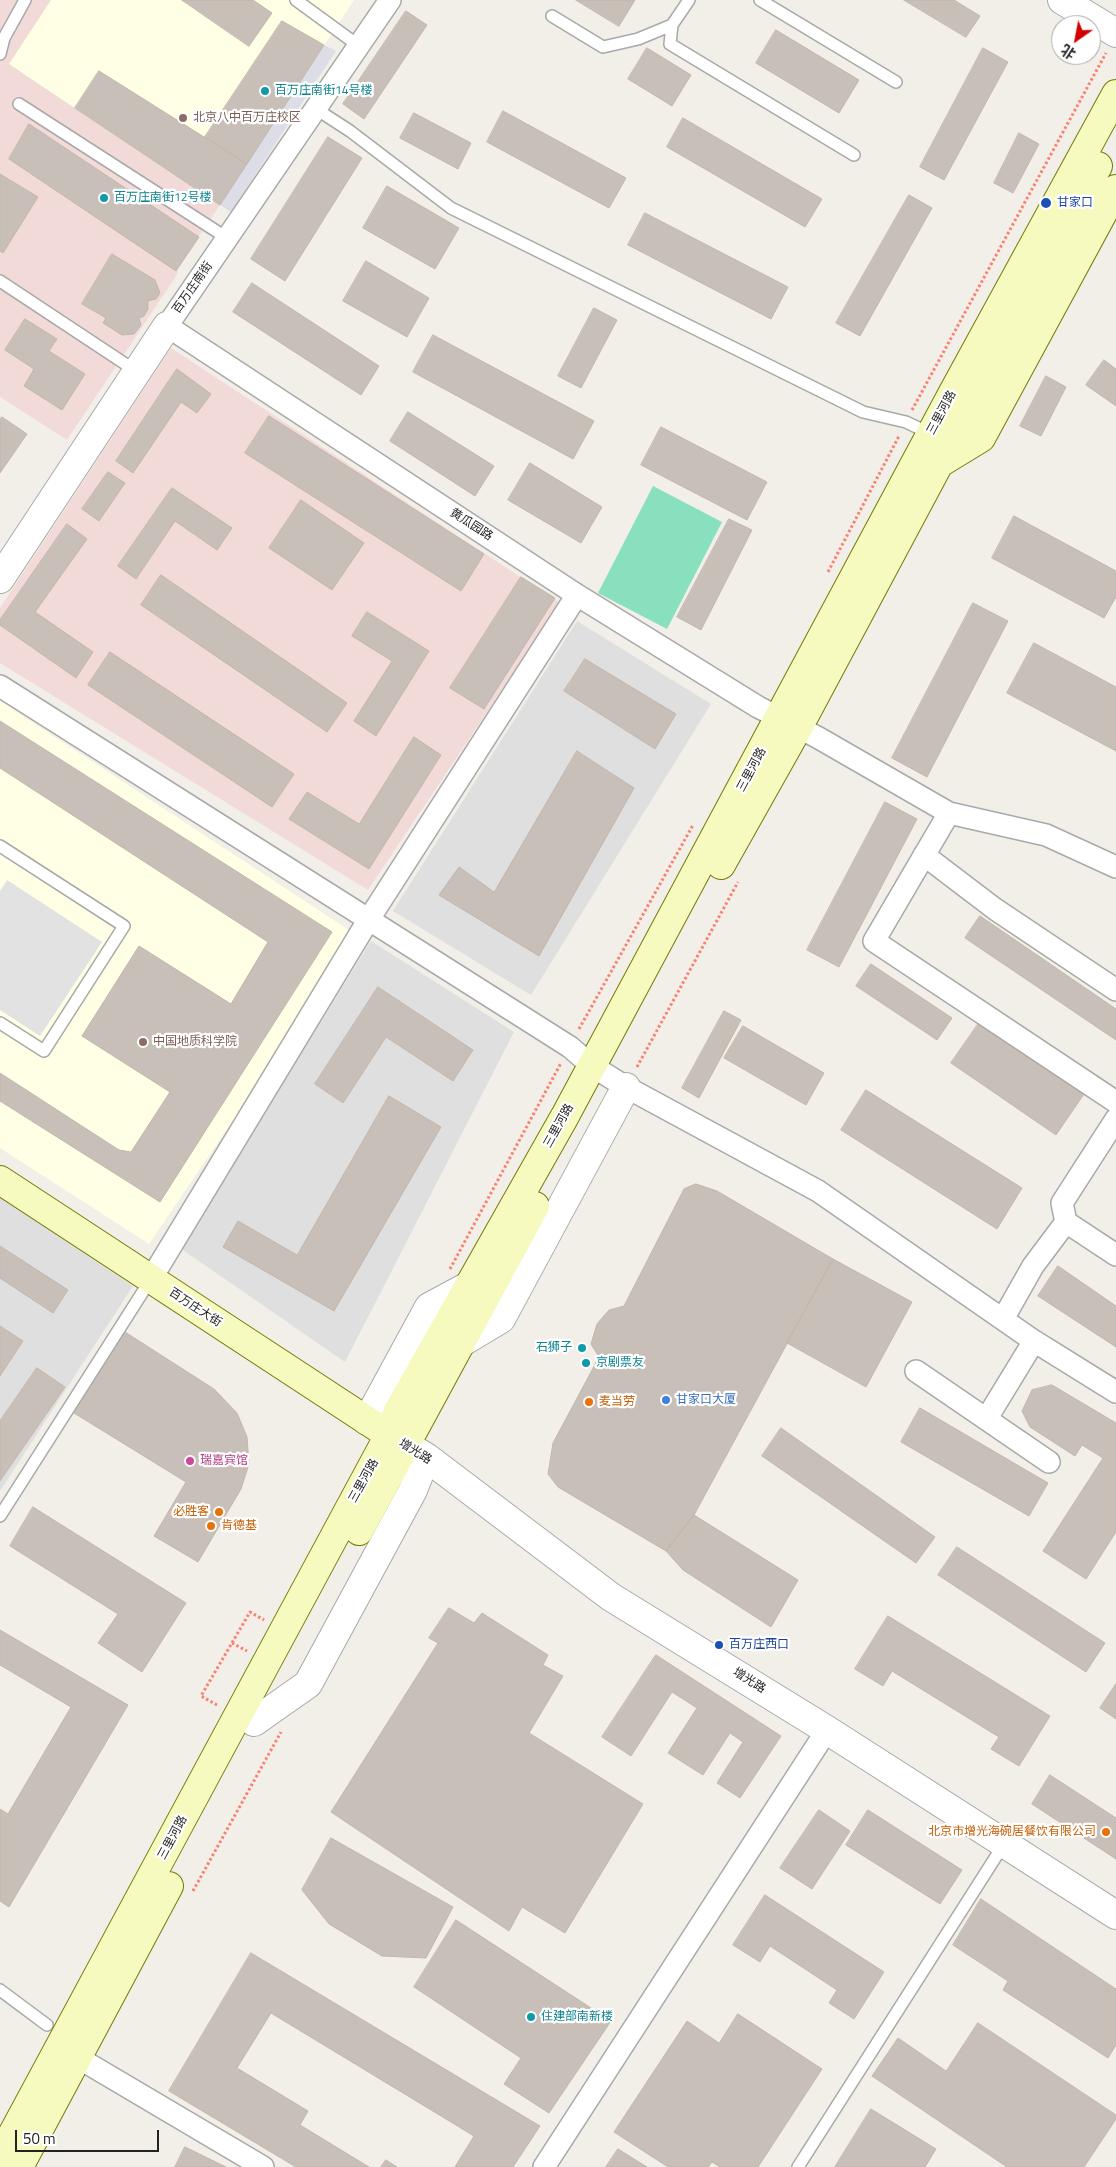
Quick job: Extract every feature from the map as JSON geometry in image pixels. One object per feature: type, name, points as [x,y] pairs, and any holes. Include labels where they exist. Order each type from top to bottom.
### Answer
[{"type":"main road","name":"三里河路","points":[[0,2157],[70,2049],[407,1446],[607,1076],[789,723],[931,434],[1116,94]]},
{"type":"main road","name":"三里河路","points":[[789,723],[938,464],[1116,133]]},
{"type":"main road","points":[[938,464],[980,438],[1116,189]]},
{"type":"main road","name":"三里河路","points":[[20,2167],[70,2049],[407,1446],[397,1413],[459,1278],[607,1076]]},
{"type":"main road","name":"百万庄大街","points":[[0,1180],[407,1446]]},
{"type":"street","name":"百万庄南街","points":[[0,579],[166,326],[390,0]]},
{"type":"street","points":[[1062,0],[1112,42]]},
{"type":"street","name":"黄瓜园路","points":[[166,326],[577,595],[789,723],[949,813],[1046,835],[1116,868]]},
{"type":"street","points":[[151,1279],[370,920],[577,595]]},
{"type":"street","points":[[0,686],[570,1047],[607,1076],[818,1190],[1034,1341],[1116,1392]]},
{"type":"street","points":[[949,813],[874,941],[1116,1102]]},
{"type":"street","points":[[924,855],[994,909],[1116,990]]},
{"type":"street","points":[[1116,1119],[1062,1203],[1066,1222],[1116,1254]]},
{"type":"street","points":[[1003,1319],[1033,1266],[1066,1222]]},
{"type":"street","points":[[367,1421],[429,1306],[459,1278]]},
{"type":"street","points":[[987,1418],[1034,1341]]},
{"type":"street","points":[[916,1371],[1050,1462]]},
{"type":"street","name":"增光路","points":[[407,1446],[611,1597],[827,1730],[1116,1915]]},
{"type":"street","points":[[544,2167],[827,1730]]},
{"type":"street","points":[[70,2049],[263,2167]]},
{"type":"lane","points":[[0,54],[4,38],[25,0]]},
{"type":"lane","points":[[296,0],[359,46]]},
{"type":"lane","points":[[689,0],[672,25],[670,44],[854,155]]},
{"type":"lane","points":[[760,0],[896,82]]},
{"type":"lane","points":[[552,16],[603,47],[638,39],[672,25]]},
{"type":"lane","points":[[19,104],[227,238]]},
{"type":"lane","points":[[316,109],[350,131],[450,208],[863,412],[906,422],[931,434]]},
{"type":"lane","points":[[0,281],[136,371]]},
{"type":"lane","points":[[0,846],[124,926],[44,1051],[0,1023]]},
{"type":"lane","points":[[0,1516],[151,1279]]},
{"type":"lane","points":[[798,2167],[1004,1844]]},
{"type":"lane","points":[[0,1990],[70,2049]]},
{"type":"path","points":[[825,577],[906,422],[1112,42]]},
{"type":"path","points":[[459,1278],[570,1047],[695,820]]},
{"type":"path","points":[[607,1076],[740,877]]},
{"type":"path","points":[[222,1707],[201,1696],[250,1612],[271,1623]]},
{"type":"shaded area","points":[[0,0],[62,0],[21,72],[220,205],[176,270],[178,273],[67,440],[0,397]]},
{"type":"shaded area","name":"北京八中百万庄校区","points":[[51,0],[354,0],[220,205],[9,64]]},
{"type":"shaded area","points":[[324,45],[336,51],[231,212],[220,205]]},
{"type":"shaded area","points":[[171,348],[560,603],[368,890],[0,663],[0,608]]},
{"type":"shaded area","points":[[577,621],[711,704],[531,995],[393,911]]},
{"type":"shaded area","name":"中国地质科学院","points":[[0,701],[358,936],[149,1244],[0,1148]]},
{"type":"shaded area","points":[[7,880],[102,942],[40,1036],[0,1010],[0,891]]},
{"type":"shaded area","points":[[371,941],[514,1032],[345,1362],[180,1248]]},
{"type":"shaded area","points":[[0,1198],[133,1286],[0,1491]]},
{"type":"green space","points":[[653,486],[722,522],[667,629],[598,593]]},
{"type":"building","points":[[182,0],[253,0],[272,13],[249,46]]},
{"type":"building","points":[[576,0],[635,0],[619,26]]},
{"type":"building","points":[[904,0],[954,0],[980,16],[966,37]]},
{"type":"building","points":[[406,11],[427,25],[364,119],[343,104]]},
{"type":"building","name":"百万庄南街14号楼","points":[[282,21],[324,45],[247,164],[205,137]]},
{"type":"building","points":[[776,30],[859,80],[839,113],[756,63]]},
{"type":"building","points":[[647,48],[691,75],[672,106],[628,79]]},
{"type":"building","points":[[983,48],[1008,62],[944,180],[920,167]]},
{"type":"building","points":[[99,71],[247,164],[220,205],[75,108]]},
{"type":"building","points":[[503,111],[626,178],[609,208],[487,142]]},
{"type":"building","points":[[414,113],[471,143],[458,169],[400,138]]},
{"type":"building","points":[[683,118],[822,199],[805,227],[667,147]]},
{"type":"building","name":"百万庄南街12号楼","points":[[29,124],[199,237],[176,271],[9,159]]},
{"type":"building","points":[[1019,133],[1039,144],[1013,193],[994,183]]},
{"type":"building","points":[[328,137],[362,158],[285,281],[251,259]]},
{"type":"building","points":[[0,174],[38,197],[3,253],[0,251]]},
{"type":"building","points":[[387,186],[459,228],[435,269],[363,228]]},
{"type":"building","points":[[909,195],[932,208],[860,336],[836,323]]},
{"type":"building","points":[[645,213],[788,287],[771,319],[628,245]]},
{"type":"building","points":[[112,254],[155,280],[160,293],[156,299],[148,301],[148,309],[144,316],[139,318],[141,325],[134,334],[122,335],[103,323],[106,318],[82,304]]},
{"type":"building","points":[[366,261],[429,298],[407,337],[343,301]]},
{"type":"building","points":[[252,283],[379,366],[361,395],[233,312]]},
{"type":"building","points":[[594,308],[617,320],[581,388],[558,376]]},
{"type":"building","points":[[25,319],[57,339],[49,351],[85,374],[62,410],[24,386],[34,369],[5,350]]},
{"type":"building","points":[[433,335],[594,421],[573,459],[413,372]]},
{"type":"building","points":[[1104,360],[1116,369],[1116,406],[1086,385]]},
{"type":"building","points":[[177,369],[211,394],[197,413],[181,402],[133,473],[116,461]]},
{"type":"building","points":[[1046,376],[1066,387],[1041,436],[1020,426]]},
{"type":"building","points":[[408,412],[494,466],[475,496],[390,441]]},
{"type":"building","points":[[269,416],[484,554],[461,591],[245,453]]},
{"type":"building","points":[[2,417],[27,434],[0,473],[0,419]]},
{"type":"building","points":[[661,427],[767,482],[747,520],[641,465]]},
{"type":"building","points":[[530,463],[602,507],[581,543],[508,500]]},
{"type":"building","points":[[108,472],[125,483],[99,521],[82,509]]},
{"type":"building","points":[[172,488],[232,528],[217,550],[175,521],[136,579],[118,566]]},
{"type":"building","points":[[301,500],[364,543],[332,590],[269,548]]},
{"type":"building","points":[[1014,516],[1116,571],[1116,597],[1104,618],[992,558]]},
{"type":"building","points":[[729,519],[752,530],[701,630],[677,617]]},
{"type":"building","points":[[67,524],[87,539],[35,612],[93,652],[76,678],[0,625],[0,620]]},
{"type":"building","points":[[161,575],[347,703],[327,732],[141,605]]},
{"type":"building","points":[[521,577],[555,598],[484,709],[450,688]]},
{"type":"building","points":[[973,603],[1008,621],[927,777],[892,758]]},
{"type":"building","points":[[367,612],[429,651],[376,736],[354,721],[392,661],[352,636]]},
{"type":"building","points":[[1034,643],[1116,687],[1116,751],[1007,693]]},
{"type":"building","points":[[110,652],[294,774],[272,807],[88,685]]},
{"type":"building","points":[[585,659],[676,714],[655,749],[564,691]]},
{"type":"building","points":[[0,721],[332,932],[160,1202],[0,1101],[0,1073],[119,1150],[131,1152],[170,1092],[82,1036],[139,946],[231,1004],[268,942],[0,768]]},
{"type":"building","points":[[414,737],[441,755],[369,869],[289,819],[307,792],[359,824]]},
{"type":"building","points":[[577,751],[634,788],[539,956],[439,895],[459,867],[494,892]]},
{"type":"building","points":[[885,802],[917,819],[839,967],[807,950]]},
{"type":"building","points":[[980,916],[1116,1009],[1116,1040],[965,938]]},
{"type":"building","points":[[871,964],[952,1018],[937,1040],[856,986]]},
{"type":"building","points":[[378,987],[473,1050],[453,1081],[386,1037],[343,1103],[315,1084]]},
{"type":"building","points":[[724,1011],[741,1020],[699,1098],[682,1088]]},
{"type":"building","points":[[979,1023],[1084,1094],[1056,1135],[951,1063]]},
{"type":"building","points":[[743,1026],[824,1073],[806,1105],[724,1058]]},
{"type":"building","points":[[866,1090],[1022,1188],[997,1229],[841,1130]]},
{"type":"building","points":[[389,1096],[441,1127],[334,1311],[223,1247],[238,1221],[297,1255]]},
{"type":"building","name":"甘家口大厦","points":[[696,1184],[717,1191],[833,1259],[694,1515],[666,1551],[558,1487],[548,1474],[553,1443],[599,1357],[591,1344],[597,1324],[609,1310],[624,1306],[684,1189]]},
{"type":"building","points":[[0,1246],[68,1290],[53,1313],[0,1278]]},
{"type":"building","points":[[833,1259],[912,1302],[866,1387],[787,1343]]},
{"type":"building","points":[[1058,1266],[1116,1306],[1116,1347],[1038,1296]]},
{"type":"building","points":[[0,1326],[23,1341],[0,1376]]},
{"type":"building","points":[[125,1332],[214,1389],[237,1413],[247,1437],[249,1464],[241,1489],[198,1562],[154,1536],[186,1482],[74,1413]]},
{"type":"building","points":[[37,1368],[65,1387],[0,1481],[0,1421]]},
{"type":"building","points":[[1052,1385],[1116,1423],[1116,1532],[1086,1579],[1043,1551],[1103,1458],[1082,1445],[1075,1456],[1030,1427],[1022,1411],[1032,1390]]},
{"type":"building","points":[[920,1408],[1048,1483],[1029,1516],[901,1442]]},
{"type":"building","points":[[781,1428],[935,1537],[916,1563],[762,1456]]},
{"type":"building","points":[[33,1507],[186,1603],[142,1672],[98,1643],[118,1614],[10,1546]]},
{"type":"building","points":[[694,1515],[798,1580],[771,1627],[683,1570],[666,1551]]},
{"type":"building","points":[[957,1547],[1105,1643],[1086,1672],[938,1575]]},
{"type":"building","points":[[449,1608],[474,1623],[482,1613],[548,1655],[543,1665],[563,1676],[529,1733],[643,1804],[565,1933],[522,1907],[509,1931],[331,1812],[438,1643],[429,1638]]},
{"type":"building","points":[[888,1616],[1050,1716],[1019,1766],[991,1749],[999,1737],[892,1671],[883,1686],[855,1669]]},
{"type":"building","points":[[0,1630],[128,1705],[9,1907],[0,1901],[0,1809],[8,1814],[71,1707],[0,1665]]},
{"type":"building","points":[[656,1655],[781,1736],[740,1798],[717,1783],[743,1742],[730,1733],[703,1775],[668,1753],[697,1708],[672,1692],[631,1756],[602,1737]]},
{"type":"building","points":[[1116,1684],[1116,1719],[1100,1708]]},
{"type":"building","points":[[1050,1775],[1116,1818],[1116,1859],[1032,1804]]},
{"type":"building","points":[[819,1810],[850,1831],[812,1889],[780,1868]]},
{"type":"building","points":[[868,1810],[962,1870],[940,1904],[846,1845]]},
{"type":"building","points":[[331,1838],[453,1907],[426,1958],[382,1956],[329,1924],[302,1890]]},
{"type":"building","points":[[765,1895],[884,1972],[854,2019],[829,2003],[837,1990],[770,1946],[760,1962],[733,1945]]},
{"type":"building","points":[[981,1899],[1116,1989],[1116,2045],[1108,2058],[1003,1990],[1008,1981],[953,1945]]},
{"type":"building","name":"住建部南新楼","points":[[456,1920],[611,2021],[549,2113],[504,2084],[521,2058],[414,1987]]},
{"type":"building","points":[[251,1953],[540,2126],[513,2167],[455,2167],[474,2136],[271,2013],[237,2068],[308,2111],[300,2125],[369,2167],[296,2167],[169,2091]]},
{"type":"building","points":[[738,2014],[822,2069],[758,2167],[720,2167],[712,2162],[708,2167],[668,2167],[614,2132],[687,2021],[719,2043]]},
{"type":"building","points":[[978,2023],[1116,2115],[1116,2119],[1084,2167],[1007,2167],[872,2076],[898,2038],[946,2071]]},
{"type":"building","points":[[871,2109],[936,2149],[925,2167],[835,2167]]},
{"type":"building","points":[[185,2147],[226,2167],[175,2167]]},
{"type":"building","points":[[618,2149],[647,2167],[606,2167]]},
{"type":"building","points":[[386,2160],[397,2167],[381,2167]]},
{"type":"place","name":"百万庄南街14号楼","points":[[265,91]]},
{"type":"place","name":"北京八中百万庄校区","points":[[183,118]]},
{"type":"place","name":"百万庄南街12号楼","points":[[104,198]]},
{"type":"place","name":"甘家口","points":[[1046,203]]},
{"type":"place","name":"中国地质科学院","points":[[143,1042]]},
{"type":"place","name":"石狮子","points":[[582,1348]]},
{"type":"place","name":"京剧票友","points":[[586,1363]]},
{"type":"place","name":"甘家口大厦","points":[[666,1400]]},
{"type":"place","name":"麦当劳","points":[[589,1402]]},
{"type":"place","name":"瑞嘉宾馆","points":[[190,1461]]},
{"type":"place","name":"必胜客","points":[[219,1512]]},
{"type":"place","name":"肯德基","points":[[211,1526]]},
{"type":"place","name":"百万庄西口","points":[[719,1645]]},
{"type":"place","name":"北京市增光海碗居餐饮有限公司","points":[[1106,1832]]},
{"type":"place","name":"住建部南新楼","points":[[531,2017]]}]
